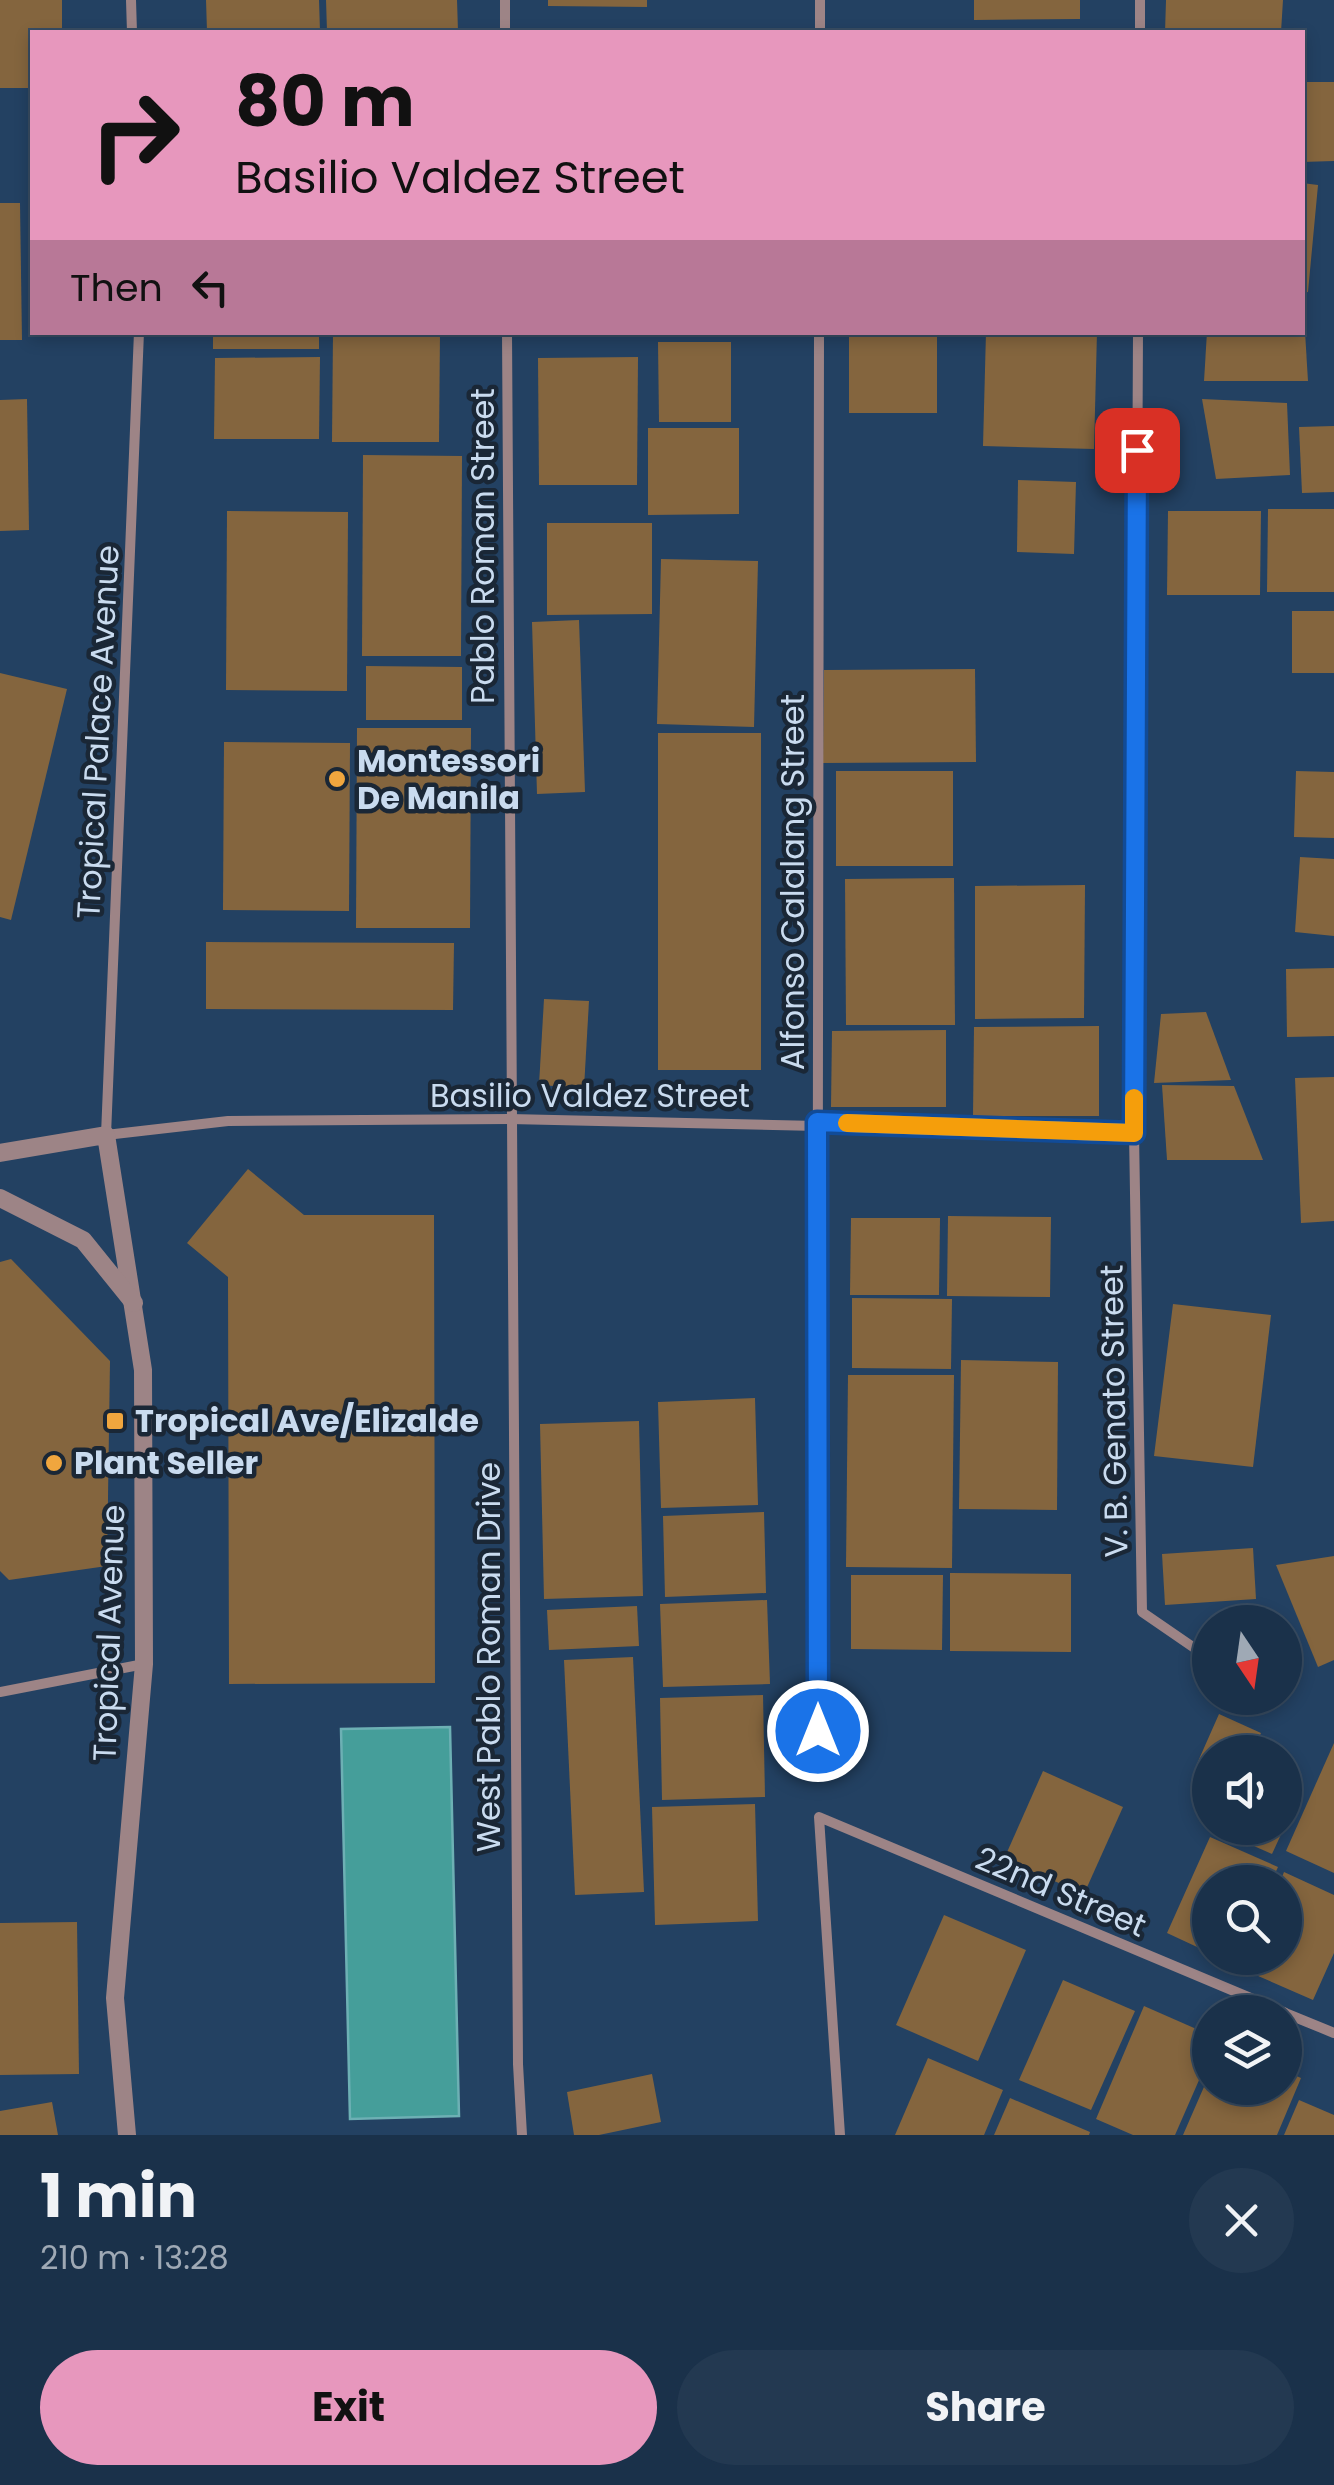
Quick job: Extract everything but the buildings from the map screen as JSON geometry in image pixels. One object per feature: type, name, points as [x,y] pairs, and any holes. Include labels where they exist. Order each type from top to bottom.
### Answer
[{"type":"street","points":[[131,0],[132,30]]},
{"type":"street","points":[[505,0],[506,30]]},
{"type":"street","points":[[820,0],[820,30]]},
{"type":"street","points":[[1140,0],[1140,30]]},
{"type":"street","name":"Tropical Palace Avenue","points":[[106,1135],[139,335]]},
{"type":"street","name":"Pablo Roman Street","points":[[507,335],[510,1118]]},
{"type":"street","name":"Alfonso Calalang Street","points":[[818,1731],[819,335]]},
{"type":"street","points":[[1134,1133],[1138,335]]},
{"type":"street","name":"Basilio Valdez Street","points":[[106,1135],[228,1121],[510,1118],[817,1122],[1134,1133]]},
{"type":"street","name":"West Pablo Roman Drive","points":[[510,1118],[522,2135]]},
{"type":"street","name":"V. B. Genato Street","points":[[1134,1133],[1142,1612],[1192,1646]]},
{"type":"street","points":[[0,1152],[34,1143],[106,1135]]},
{"type":"street","name":"Tropical Avenue","points":[[106,1135],[137,1308],[143,1370],[144,1664],[115,1998],[127,2135]]},
{"type":"street","points":[[0,1198],[64,1227],[82,1240],[137,1308]]},
{"type":"street","points":[[0,1692],[144,1664]]},
{"type":"street","name":"22nd Street","points":[[840,2135],[819,1818],[1242,1995]]},
{"type":"street","name":"22nd Street","points":[[1302,2020],[1334,2033]]},
{"type":"shaded area","points":[[450,1727],[459,2116],[350,2119],[341,1729]]},
{"type":"slow traffic","points":[[847,1123],[1134,1133],[1134,1098]]},
{"type":"place","name":"Montessori De Manila","points":[[337,779]]},
{"type":"place","name":"Tropical Ave/Elizalde","points":[[115,1421]]},
{"type":"place","name":"Plant Seller","points":[[54,1463]]},
{"type":"route","points":[[818,1731],[817,1122],[1134,1133],[1137,450]]}]
